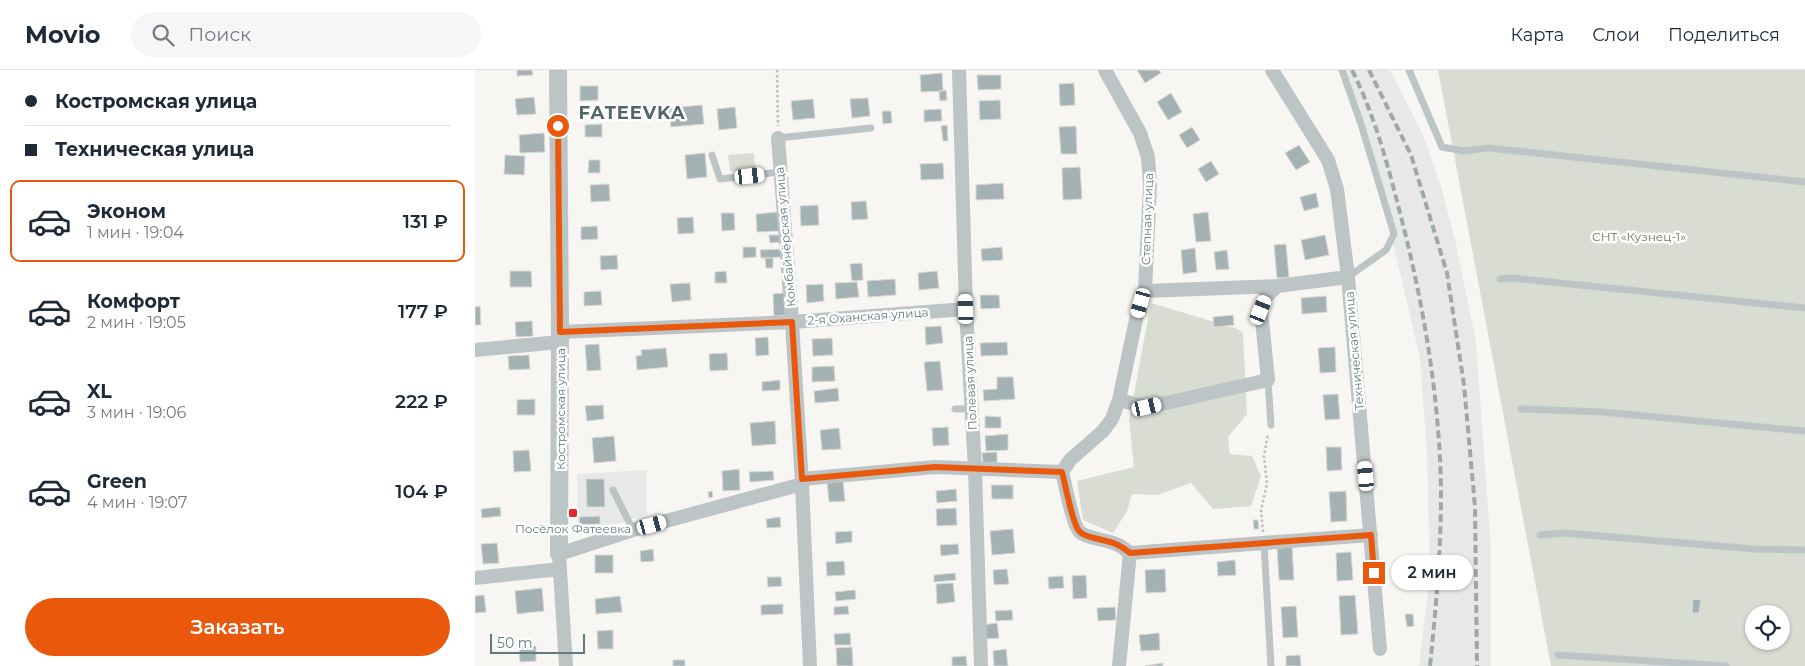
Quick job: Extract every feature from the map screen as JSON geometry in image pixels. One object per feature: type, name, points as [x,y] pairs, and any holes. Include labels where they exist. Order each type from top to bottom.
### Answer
[{"type":"street","name":"Костромская улица","points":[[557,70],[560,561],[566,666]]},
{"type":"street","name":"Полевая улица","points":[[959,70],[966,309],[975,469],[981,666]]},
{"type":"street","name":"Степная улица","points":[[1062,472],[1070,460],[1103,431],[1111,418],[1119,400],[1137,315],[1145,291],[1150,184],[1148,157],[1140,133],[1105,70]]},
{"type":"street","name":"Техническая улица","points":[[1272,70],[1328,160],[1337,189],[1348,278],[1380,649]]},
{"type":"street","name":"Комбайнёрская улица","points":[[778,138],[802,482],[810,666]]},
{"type":"street","points":[[1145,291],[1277,286],[1348,278]]},
{"type":"street","points":[[1119,400],[1147,407],[1268,380],[1261,310],[1266,296],[1277,286]]},
{"type":"street","name":"2-я Оханская улица","points":[[475,350],[560,337],[966,309]]},
{"type":"street","points":[[475,578],[560,561],[633,530],[802,482],[935,467],[1062,472],[1073,523],[1078,532],[1119,544],[1130,553],[1371,535]]},
{"type":"street","points":[[1119,666],[1130,553]]},
{"type":"lane","points":[[1342,70],[1361,124],[1394,234],[1386,250],[1348,278]]},
{"type":"lane","points":[[1409,70],[1442,147],[1464,151],[1489,148],[1805,182]]},
{"type":"lane","points":[[778,138],[871,128]]},
{"type":"lane","points":[[712,156],[720,179],[780,172]]},
{"type":"lane","points":[[1500,279],[1512,278],[1607,286],[1805,308]]},
{"type":"lane","points":[[1268,380],[1271,426]]},
{"type":"lane","points":[[955,409],[971,409]]},
{"type":"lane","points":[[1521,409],[1603,412],[1805,431]]},
{"type":"lane","points":[[613,490],[633,530]]},
{"type":"lane","points":[[1540,535],[1564,533],[1755,549],[1805,550]]},
{"type":"lane","points":[[1264,543],[1271,666]]},
{"type":"lane","points":[[1557,655],[1726,666]]},
{"type":"path","points":[[777,70],[778,138]]},
{"type":"path","points":[[1264,543],[1261,510],[1267,484],[1264,456],[1271,426]]},
{"type":"shaded area","points":[[1338,70],[1390,70],[1423,135],[1441,186],[1456,244],[1476,342],[1491,550],[1491,666],[1419,666],[1430,574],[1427,454],[1420,358],[1381,191],[1358,117]]},
{"type":"shaded area","points":[[647,470],[647,514],[618,524],[577,532],[577,474]]},
{"type":"green space","name":"СНТ «Кузнец-1»","points":[[1438,70],[1805,70],[1805,666],[1551,666]]},
{"type":"green space","points":[[754,153],[755,169],[730,171],[728,155]]},
{"type":"green space","points":[[1151,303],[1238,329],[1243,333],[1247,414],[1228,437],[1230,454],[1252,456],[1261,476],[1251,506],[1213,509],[1191,483],[1157,495],[1132,494],[1127,511],[1113,533],[1083,520],[1077,481],[1134,467],[1129,420]]},
{"type":"building","points":[[517,70],[532,70],[533,75],[517,76]]},
{"type":"building","points":[[1137,70],[1159,70],[1161,73],[1145,83]]},
{"type":"building","points":[[942,73],[943,91],[921,92],[920,75]]},
{"type":"building","points":[[977,75],[1001,75],[1001,89],[978,90]]},
{"type":"building","points":[[1074,83],[1075,105],[1060,106],[1059,84]]},
{"type":"building","points":[[580,86],[598,86],[598,100],[580,101]]},
{"type":"building","points":[[946,90],[947,100],[940,101],[939,91]]},
{"type":"building","points":[[1171,93],[1182,112],[1168,120],[1157,102]]},
{"type":"building","points":[[534,97],[536,114],[517,115],[515,99]]},
{"type":"building","points":[[868,98],[870,116],[852,118],[850,99]]},
{"type":"building","points":[[813,99],[815,118],[793,120],[791,101]]},
{"type":"building","points":[[1000,100],[1001,119],[980,120],[979,101]]},
{"type":"building","points":[[702,105],[704,124],[671,127],[669,108]]},
{"type":"building","points":[[735,107],[737,128],[719,130],[717,109]]},
{"type":"building","points":[[941,109],[942,121],[924,122],[924,110]]},
{"type":"building","points":[[882,111],[891,111],[892,123],[883,124]]},
{"type":"building","points":[[602,124],[602,137],[585,137],[585,125]]},
{"type":"building","points":[[947,125],[948,141],[943,141],[941,126]]},
{"type":"building","points":[[1076,126],[1077,154],[1061,154],[1059,127]]},
{"type":"building","points":[[1192,127],[1200,140],[1187,148],[1179,135]]},
{"type":"building","points":[[544,133],[545,152],[520,153],[519,135]]},
{"type":"building","points":[[1299,145],[1310,162],[1296,170],[1285,153]]},
{"type":"building","points":[[705,153],[707,177],[687,179],[685,155]]},
{"type":"building","points":[[505,155],[525,156],[524,175],[504,174]]},
{"type":"building","points":[[589,160],[600,160],[600,173],[588,173]]},
{"type":"building","points":[[1211,161],[1219,174],[1206,182],[1198,169]]},
{"type":"building","points":[[943,163],[944,179],[921,180],[920,164]]},
{"type":"building","points":[[1080,167],[1082,199],[1063,200],[1062,168]]},
{"type":"building","points":[[1003,183],[1004,199],[976,200],[976,185]]},
{"type":"building","points":[[609,184],[610,201],[591,202],[590,185]]},
{"type":"building","points":[[1316,193],[1319,207],[1304,211],[1300,197]]},
{"type":"building","points":[[866,201],[868,219],[852,220],[851,202]]},
{"type":"building","points":[[818,205],[819,225],[801,226],[800,206]]},
{"type":"building","points":[[778,212],[779,231],[757,232],[756,214]]},
{"type":"building","points":[[1208,212],[1211,241],[1196,242],[1193,214]]},
{"type":"building","points":[[721,213],[734,213],[735,230],[722,231]]},
{"type":"building","points":[[693,217],[694,233],[678,234],[677,218]]},
{"type":"building","points":[[597,226],[598,239],[581,240],[581,227]]},
{"type":"building","points":[[769,235],[781,235],[781,242],[770,243]]},
{"type":"building","points":[[1325,235],[1329,255],[1305,260],[1301,240]]},
{"type":"building","points":[[1286,244],[1289,277],[1277,278],[1274,245]]},
{"type":"building","points":[[743,247],[756,247],[756,257],[743,258]]},
{"type":"building","points":[[1002,247],[1003,260],[982,261],[981,249]]},
{"type":"building","points":[[1195,248],[1197,272],[1183,274],[1181,250]]},
{"type":"building","points":[[781,249],[781,257],[761,258],[760,250]]},
{"type":"building","points":[[1227,250],[1229,269],[1216,270],[1214,252]]},
{"type":"building","points":[[617,255],[618,269],[601,270],[600,256]]},
{"type":"building","points":[[765,258],[773,258],[773,268],[766,268]]},
{"type":"building","points":[[862,263],[863,280],[852,281],[850,264]]},
{"type":"building","points":[[510,271],[531,271],[532,287],[510,287]]},
{"type":"building","points":[[726,271],[727,283],[715,283],[715,272]]},
{"type":"building","points":[[937,271],[939,288],[919,290],[918,273]]},
{"type":"building","points":[[895,279],[896,295],[868,297],[867,281]]},
{"type":"building","points":[[857,282],[859,297],[836,299],[835,283]]},
{"type":"building","points":[[690,283],[691,300],[672,302],[670,284]]},
{"type":"building","points":[[823,284],[824,301],[807,303],[806,285]]},
{"type":"building","points":[[601,291],[602,305],[584,306],[584,292]]},
{"type":"building","points":[[784,293],[786,315],[774,316],[773,294]]},
{"type":"building","points":[[980,295],[999,295],[1000,308],[981,309]]},
{"type":"building","points":[[1326,296],[1327,312],[1302,314],[1301,298]]},
{"type":"building","points":[[480,306],[481,325],[475,325],[475,307]]},
{"type":"building","points":[[1233,315],[1234,325],[1214,327],[1213,317]]},
{"type":"building","points":[[532,321],[533,336],[516,337],[515,322]]},
{"type":"building","points":[[941,326],[943,343],[926,345],[925,327]]},
{"type":"building","points":[[768,337],[769,355],[756,356],[755,338]]},
{"type":"building","points":[[832,338],[833,355],[813,356],[812,339]]},
{"type":"building","points":[[1007,342],[1008,355],[981,356],[980,343]]},
{"type":"building","points":[[599,344],[601,370],[587,371],[585,345]]},
{"type":"building","points":[[1335,347],[1336,372],[1320,373],[1318,348]]},
{"type":"building","points":[[666,348],[668,367],[637,370],[636,356],[642,355],[641,350]]},
{"type":"building","points":[[727,353],[728,370],[710,371],[709,354]]},
{"type":"building","points":[[529,355],[530,369],[509,370],[508,356]]},
{"type":"building","points":[[940,361],[943,390],[927,391],[924,362]]},
{"type":"building","points":[[834,366],[835,381],[812,382],[812,367]]},
{"type":"building","points":[[997,377],[1013,377],[1015,399],[984,401],[983,390],[997,389]]},
{"type":"building","points":[[780,380],[780,390],[762,391],[762,382]]},
{"type":"building","points":[[838,388],[839,401],[815,403],[814,391]]},
{"type":"building","points":[[1338,394],[1340,419],[1325,420],[1323,395]]},
{"type":"building","points":[[535,399],[535,415],[517,415],[517,400]]},
{"type":"building","points":[[603,405],[604,419],[587,421],[585,406]]},
{"type":"building","points":[[985,416],[1001,417],[1001,428],[985,428]]},
{"type":"building","points":[[775,421],[776,444],[752,446],[750,423]]},
{"type":"building","points":[[948,427],[949,445],[933,446],[932,428]]},
{"type":"building","points":[[839,428],[841,449],[822,450],[820,430]]},
{"type":"building","points":[[1008,434],[1008,450],[986,451],[985,436]]},
{"type":"building","points":[[614,436],[616,461],[594,463],[592,438]]},
{"type":"building","points":[[1326,447],[1341,447],[1342,470],[1327,471]]},
{"type":"building","points":[[529,450],[531,471],[514,472],[513,451]]},
{"type":"building","points":[[997,452],[997,462],[983,463],[982,453]]},
{"type":"building","points":[[739,469],[740,490],[723,491],[722,471]]},
{"type":"building","points":[[773,471],[774,480],[750,482],[749,472]]},
{"type":"building","points":[[586,479],[604,479],[605,507],[587,507]]},
{"type":"building","points":[[843,481],[845,501],[829,502],[827,482]]},
{"type":"building","points":[[991,485],[1013,485],[1013,499],[992,499]]},
{"type":"building","points":[[956,489],[957,501],[937,503],[936,491]]},
{"type":"building","points":[[712,491],[713,497],[709,498],[708,492]]},
{"type":"building","points":[[1346,491],[1347,521],[1331,522],[1329,492]]},
{"type":"building","points":[[500,507],[501,516],[482,518],[481,509]]},
{"type":"building","points":[[956,508],[957,525],[937,526],[936,509]]},
{"type":"building","points":[[600,516],[600,524],[580,525],[579,517]]},
{"type":"building","points":[[780,517],[781,527],[767,528],[766,519]]},
{"type":"building","points":[[1253,520],[1258,520],[1259,529],[1254,529]]},
{"type":"building","points":[[1013,529],[1015,553],[992,555],[990,531]]},
{"type":"building","points":[[852,531],[852,542],[836,544],[835,532]]},
{"type":"building","points":[[497,543],[499,563],[483,564],[481,544]]},
{"type":"building","points":[[958,544],[959,554],[941,556],[940,545]]},
{"type":"building","points":[[1292,547],[1294,580],[1279,580],[1277,548]]},
{"type":"building","points":[[653,549],[654,561],[641,562],[640,551]]},
{"type":"building","points":[[1351,552],[1353,580],[1337,581],[1336,553]]},
{"type":"building","points":[[595,555],[613,555],[613,573],[595,573]]},
{"type":"building","points":[[1235,560],[1236,575],[1218,576],[1217,562]]},
{"type":"building","points":[[844,561],[845,575],[827,576],[826,562]]},
{"type":"building","points":[[1007,569],[1009,584],[994,585],[993,570]]},
{"type":"building","points":[[1165,569],[1166,592],[1146,593],[1145,570]]},
{"type":"building","points":[[955,573],[956,580],[934,582],[934,575]]},
{"type":"building","points":[[1086,575],[1087,598],[1073,599],[1072,576]]},
{"type":"building","points":[[1063,576],[1064,588],[1049,589],[1048,577]]},
{"type":"building","points":[[767,577],[781,577],[782,586],[768,587]]},
{"type":"building","points":[[953,583],[955,602],[937,604],[936,584]]},
{"type":"building","points":[[542,588],[544,611],[517,614],[515,591]]},
{"type":"building","points":[[855,590],[856,599],[836,601],[835,592]]},
{"type":"building","points":[[484,595],[486,612],[475,613],[475,596]]},
{"type":"building","points":[[1355,595],[1358,634],[1341,635],[1339,596]]},
{"type":"building","points":[[620,596],[622,612],[596,614],[595,599]]},
{"type":"building","points":[[1693,599],[1701,600],[1699,613],[1692,613]]},
{"type":"building","points":[[783,604],[783,614],[761,615],[761,605]]},
{"type":"building","points":[[848,606],[849,614],[834,615],[834,607]]},
{"type":"building","points":[[1296,606],[1298,637],[1283,638],[1281,607]]},
{"type":"building","points":[[1115,607],[1116,620],[1098,621],[1097,608]]},
{"type":"building","points":[[1012,610],[1013,620],[996,621],[995,611]]},
{"type":"building","points":[[1405,614],[1413,614],[1414,626],[1407,627]]},
{"type":"building","points":[[997,623],[999,638],[984,639],[983,625]]},
{"type":"building","points":[[613,630],[613,649],[598,649],[597,631]]},
{"type":"building","points":[[850,633],[851,645],[835,645],[834,634]]},
{"type":"building","points":[[1159,633],[1160,650],[1141,651],[1139,635]]},
{"type":"building","points":[[536,646],[536,661],[520,662],[519,647]]},
{"type":"building","points":[[852,647],[853,666],[837,666],[836,648]]},
{"type":"building","points":[[1006,649],[1008,666],[994,666],[993,651]]},
{"type":"building","points":[[1300,655],[1301,666],[1286,666],[1286,656]]},
{"type":"building","points":[[966,656],[967,666],[952,666],[952,657]]},
{"type":"building","points":[[673,660],[685,660],[685,666],[673,666]]},
{"type":"building","points":[[1163,663],[1163,666],[1145,666]]},
{"type":"railway","points":[[1352,70],[1385,156],[1408,244],[1423,314],[1434,386],[1440,457],[1441,515],[1438,580],[1430,666]]},
{"type":"railway","points":[[1369,70],[1411,155],[1447,273],[1464,385],[1475,507],[1477,666]]},
{"type":"place","name":"Посёлок Фатеевка","points":[[573,513]]},
{"type":"district","name":"FATEEVKA","points":[[632,113]]},
{"type":"route","points":[[558,126],[560,332],[792,322],[802,479],[935,467],[1062,472],[1073,523],[1078,532],[1119,544],[1130,553],[1371,535],[1374,573]]}]
